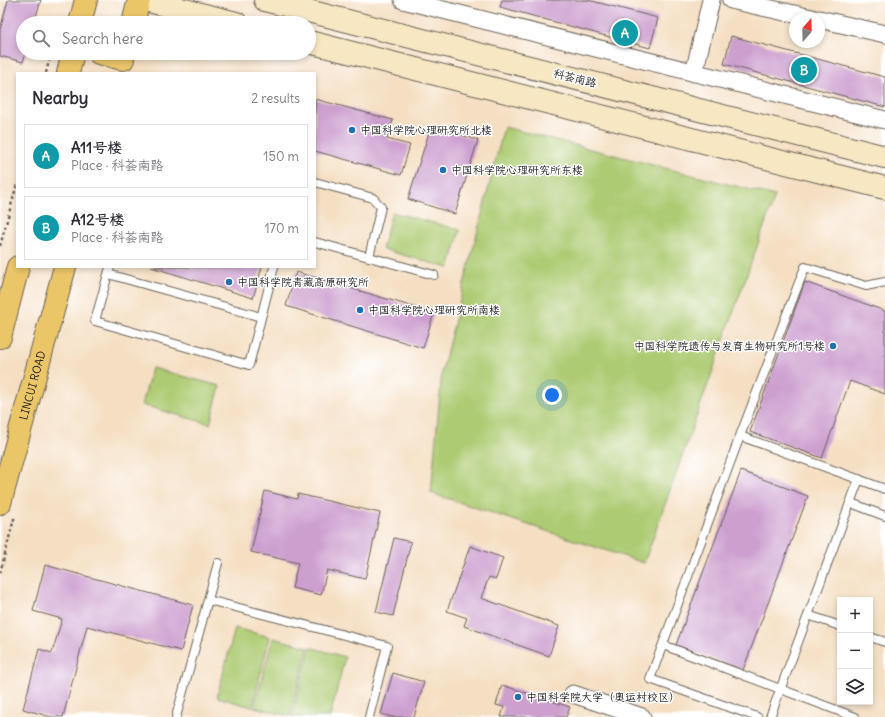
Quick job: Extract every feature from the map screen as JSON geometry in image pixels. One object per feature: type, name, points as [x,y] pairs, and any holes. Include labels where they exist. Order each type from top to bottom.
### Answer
[{"type":"main road","points":[[82,16],[86,0]]},
{"type":"main road","points":[[135,16],[139,0]]},
{"type":"main road","points":[[68,72],[71,60]]},
{"type":"main road","points":[[0,338],[18,268]]},
{"type":"main road","name":"LINCUI ROAD","points":[[0,503],[65,268]]},
{"type":"street","points":[[145,0],[208,16]]},
{"type":"street","name":"科荟南路","points":[[265,0],[885,157]]},
{"type":"street","points":[[403,0],[885,120]]},
{"type":"street","points":[[694,73],[711,0]]},
{"type":"street","points":[[731,0],[789,13]]},
{"type":"street","points":[[825,20],[885,34]]},
{"type":"street","points":[[316,44],[885,188]]},
{"type":"street","points":[[573,694],[642,717]]},
{"type":"lane","points":[[316,182],[373,198],[381,207],[369,257]]},
{"type":"lane","points":[[316,242],[434,275]]},
{"type":"lane","points":[[757,717],[650,679],[740,436],[805,267],[866,286],[885,282]]},
{"type":"lane","points":[[261,317],[109,271],[95,321],[249,366],[274,268]]},
{"type":"lane","points":[[740,436],[885,488]]},
{"type":"lane","points":[[770,717],[859,479]]},
{"type":"lane","points":[[850,503],[885,516]]},
{"type":"lane","points":[[176,717],[218,563]]},
{"type":"lane","points":[[208,600],[387,646],[369,717]]},
{"type":"lane","points":[[808,614],[837,625]]},
{"type":"lane","points":[[873,638],[885,642]]},
{"type":"lane","points":[[663,645],[855,717]]},
{"type":"path","points":[[46,72],[49,60]]},
{"type":"path","points":[[0,246],[16,188]]},
{"type":"green space","points":[[504,127],[775,196],[644,563],[431,493],[442,371]]},
{"type":"green space","points":[[392,212],[460,230],[449,268],[382,249]]},
{"type":"green space","points":[[152,368],[220,386],[210,424],[142,405]]},
{"type":"green space","points":[[235,628],[270,637],[252,707],[217,697]]},
{"type":"green space","points":[[273,638],[308,647],[290,716],[254,707]]},
{"type":"green space","points":[[310,647],[345,657],[330,717],[292,717]]},
{"type":"building","points":[[8,0],[41,0],[36,16],[16,16],[16,60],[24,60],[23,62],[0,56],[0,30]]},
{"type":"building","points":[[502,0],[588,0],[658,18],[650,48],[500,7]]},
{"type":"building","points":[[731,36],[885,77],[885,107],[724,64]]},
{"type":"building","name":"中国科学院心理研究所北楼","points":[[316,99],[393,120],[387,139],[410,145],[401,175],[316,151]]},
{"type":"building","name":"中国科学院心理研究所东楼","points":[[431,126],[478,140],[455,214],[408,199]]},
{"type":"building","name":"中国科学院青藏高原研究所","points":[[154,268],[262,268],[253,298]]},
{"type":"building","name":"中国科学院心理研究所南楼","points":[[296,272],[434,313],[423,348],[286,306]]},
{"type":"building","name":"中国科学院遗传与发育生物研究所1号楼","points":[[805,282],[885,311],[885,394],[850,381],[822,458],[750,432]]},
{"type":"building","points":[[741,471],[808,496],[743,670],[676,645]]},
{"type":"building","points":[[265,491],[297,499],[298,494],[380,513],[365,579],[327,570],[321,595],[292,588],[298,563],[251,552]]},
{"type":"building","points":[[394,538],[411,542],[393,616],[376,612]]},
{"type":"building","points":[[470,546],[503,558],[496,579],[489,577],[481,598],[559,626],[549,656],[464,626],[467,618],[447,611]]},
{"type":"building","points":[[45,565],[193,605],[181,651],[87,626],[63,717],[51,717],[23,709],[39,649],[52,653],[62,619],[33,611]]},
{"type":"building","points":[[393,673],[424,682],[414,717],[392,717],[381,714]]},
{"type":"building","name":"中国科学院大学（奥运村校区）","points":[[502,685],[570,707],[566,717],[501,717],[504,707],[496,705]]},
{"type":"place","name":"A11号楼","points":[[625,33]]},
{"type":"place","name":"A12号楼","points":[[804,70]]},
{"type":"place","name":"中国科学院心理研究所北楼","points":[[352,130]]},
{"type":"place","name":"中国科学院心理研究所东楼","points":[[443,170]]},
{"type":"place","name":"中国科学院青藏高原研究所","points":[[229,282]]},
{"type":"place","name":"中国科学院心理研究所南楼","points":[[360,310]]},
{"type":"place","name":"中国科学院遗传与发育生物研究所1号楼","points":[[833,346]]},
{"type":"place","name":"中国科学院大学（奥运村校区）","points":[[518,697]]}]
